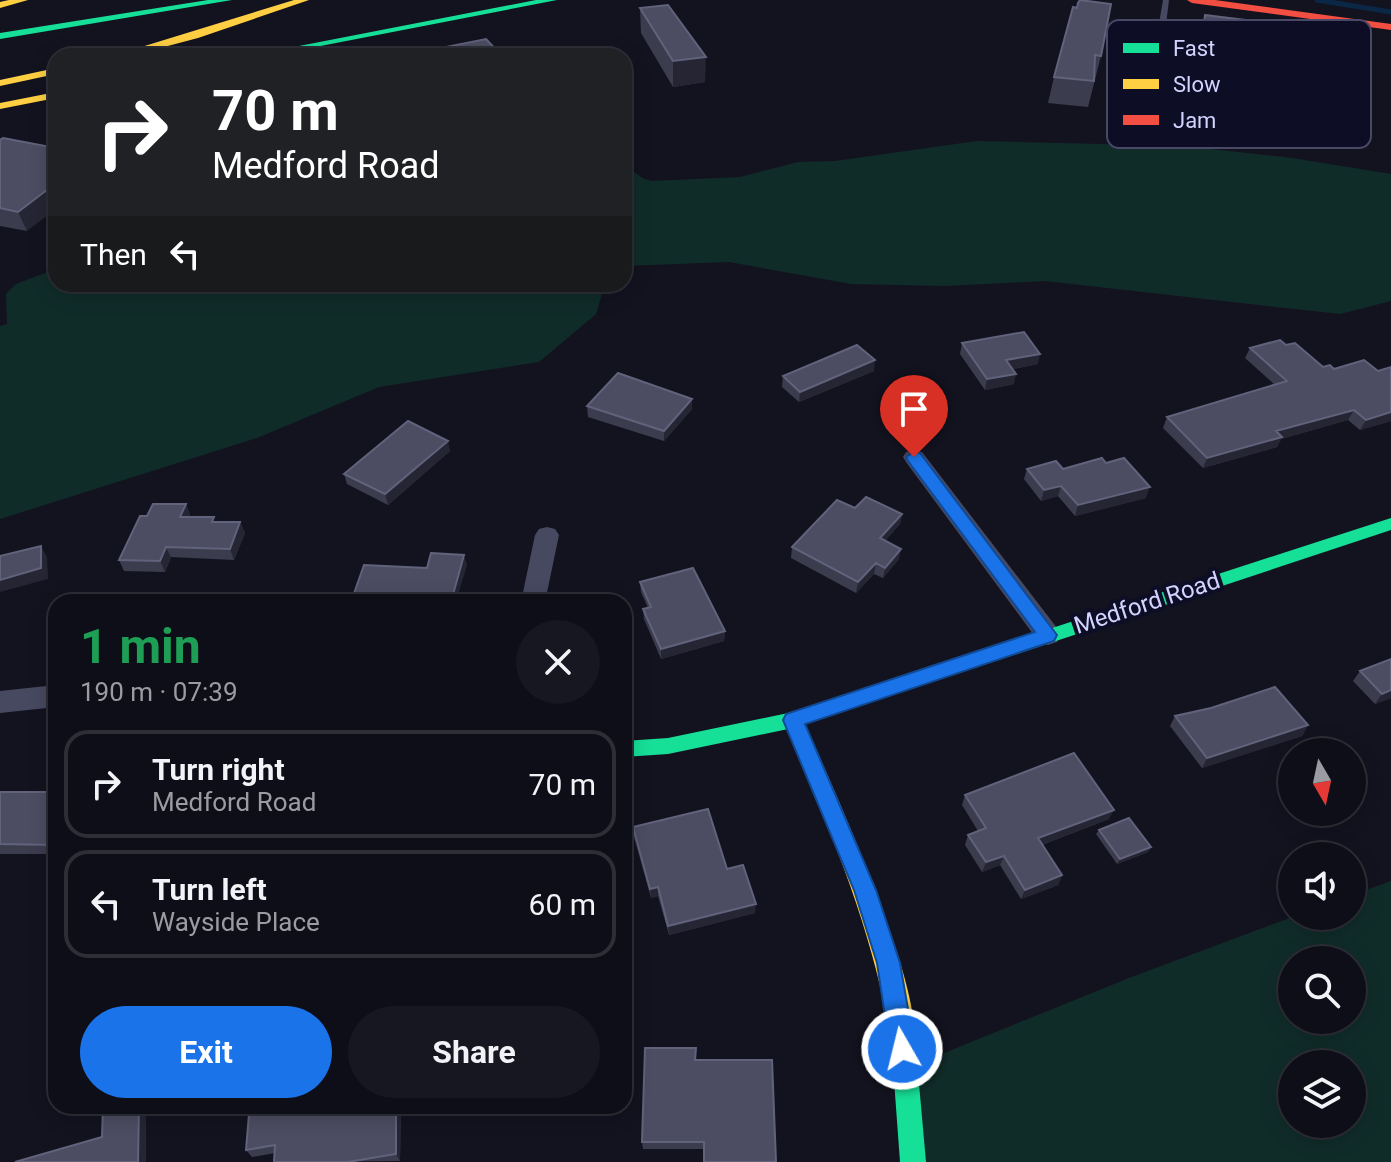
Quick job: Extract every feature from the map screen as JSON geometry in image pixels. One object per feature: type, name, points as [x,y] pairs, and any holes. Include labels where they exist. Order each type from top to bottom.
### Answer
[{"type":"main road","points":[[0,5],[23,0]]},
{"type":"main road","points":[[0,36],[227,0]]},
{"type":"main road","points":[[146,48],[237,23],[304,0]]},
{"type":"main road","points":[[295,48],[552,0]]},
{"type":"main road","points":[[1192,0],[1339,20]]},
{"type":"main road","points":[[0,18],[93,2]]},
{"type":"main road","points":[[1371,24],[1391,27]]},
{"type":"main road","points":[[0,83],[48,73]]},
{"type":"main road","points":[[0,106],[48,97]]},
{"type":"main road","name":"Medford Road","points":[[632,748],[668,746],[793,720],[1391,524]]},
{"type":"main road","points":[[793,720],[865,890],[888,963],[900,1024],[913,1162]]},
{"type":"street","points":[[914,457],[1048,635]]},
{"type":"street","points":[[535,594],[547,535]]},
{"type":"street","points":[[0,702],[48,697]]},
{"type":"lane","points":[[1163,20],[1166,0]]},
{"type":"green space","points":[[977,141],[1107,144],[1107,148],[1202,148],[1391,174],[1391,301],[1340,314],[1045,281],[946,286],[851,284],[729,262],[632,266],[632,171],[652,181],[740,177],[798,162],[835,161]]},
{"type":"green space","points":[[48,272],[48,292],[603,292],[596,314],[539,362],[379,387],[257,438],[0,519],[0,326],[7,324],[6,294],[16,284]]},
{"type":"green space","points":[[1391,881],[1391,1162],[925,1162],[917,1064],[1129,978],[1278,922],[1278,930],[1366,930],[1366,890]]},
{"type":"building","points":[[1080,0],[1111,4],[1101,56],[1095,55],[1094,81],[1054,77],[1073,7],[1077,8]]},
{"type":"building","points":[[668,5],[706,57],[673,61],[640,8]]},
{"type":"building","points":[[1205,15],[1245,20],[1204,20]]},
{"type":"building","points":[[486,39],[494,48],[441,48]]},
{"type":"building","points":[[0,140],[48,146],[48,189],[18,212],[0,208]]},
{"type":"building","points":[[1024,332],[1040,354],[1006,360],[1016,374],[987,379],[962,343]]},
{"type":"building","points":[[1280,340],[1286,345],[1295,343],[1323,367],[1330,365],[1334,369],[1364,360],[1378,371],[1391,367],[1391,412],[1366,420],[1354,410],[1276,431],[1282,437],[1207,458],[1167,417],[1287,381],[1250,348]]},
{"type":"building","points":[[857,345],[875,360],[800,392],[783,376]]},
{"type":"building","points":[[618,373],[692,399],[664,431],[587,406]]},
{"type":"building","points":[[408,421],[448,441],[385,494],[344,474]]},
{"type":"building","points":[[1102,458],[1106,463],[1124,458],[1150,487],[1078,505],[1061,486],[1044,490],[1027,469],[1056,461],[1063,469]]},
{"type":"building","points":[[866,497],[902,514],[880,538],[901,549],[885,568],[876,563],[858,582],[792,547],[837,500],[855,508]]},
{"type":"building","points":[[153,504],[186,504],[180,517],[214,517],[212,522],[240,522],[230,549],[166,547],[160,561],[119,560],[140,516],[147,516]]},
{"type":"building","points":[[41,546],[41,568],[0,580],[0,556]]},
{"type":"building","points":[[431,553],[464,555],[453,594],[354,594],[364,565],[427,568]]},
{"type":"building","points":[[693,568],[725,631],[661,649],[643,609],[651,607],[640,582]]},
{"type":"building","points":[[1391,659],[1391,690],[1382,694],[1360,671]]},
{"type":"building","points":[[1275,687],[1308,725],[1207,758],[1175,716],[1211,708]]},
{"type":"building","points":[[1074,753],[1114,810],[1038,838],[1062,875],[1025,890],[1004,856],[986,862],[968,835],[986,828],[965,795]]},
{"type":"building","points":[[0,792],[48,792],[48,845],[0,844]]},
{"type":"building","points":[[708,809],[727,869],[743,865],[756,904],[668,926],[658,887],[650,889],[633,827]]},
{"type":"building","points":[[1129,818],[1151,847],[1120,859],[1099,830]]},
{"type":"building","points":[[645,1048],[696,1048],[695,1060],[772,1060],[776,1162],[704,1162],[704,1142],[642,1142]]},
{"type":"building","points":[[103,1114],[139,1114],[138,1162],[15,1162],[102,1137]]},
{"type":"building","points":[[249,1114],[396,1114],[396,1154],[348,1162],[274,1162],[275,1145],[246,1150]]},
{"type":"waterway","points":[[1317,0],[1391,12]]},
{"type":"traffic: fast","points":[[0,36],[227,0]]},
{"type":"traffic: fast","points":[[295,48],[552,0]]},
{"type":"traffic: fast","points":[[632,748],[668,746],[793,720],[1391,524]]},
{"type":"traffic: fast","points":[[903,1039],[913,1162]]},
{"type":"traffic: slow","points":[[0,5],[23,0]]},
{"type":"traffic: slow","points":[[148,48],[304,0]]},
{"type":"traffic: slow","points":[[0,83],[48,73]]},
{"type":"traffic: slow","points":[[0,106],[48,97]]},
{"type":"traffic: slow","points":[[793,720],[844,836],[873,916],[886,956],[903,1039]]},
{"type":"traffic: jam","points":[[1192,0],[1339,20]]},
{"type":"traffic: jam","points":[[1371,24],[1391,27]]},
{"type":"route","points":[[902,1049],[888,963],[865,890],[793,720],[1048,635],[914,457]]}]
